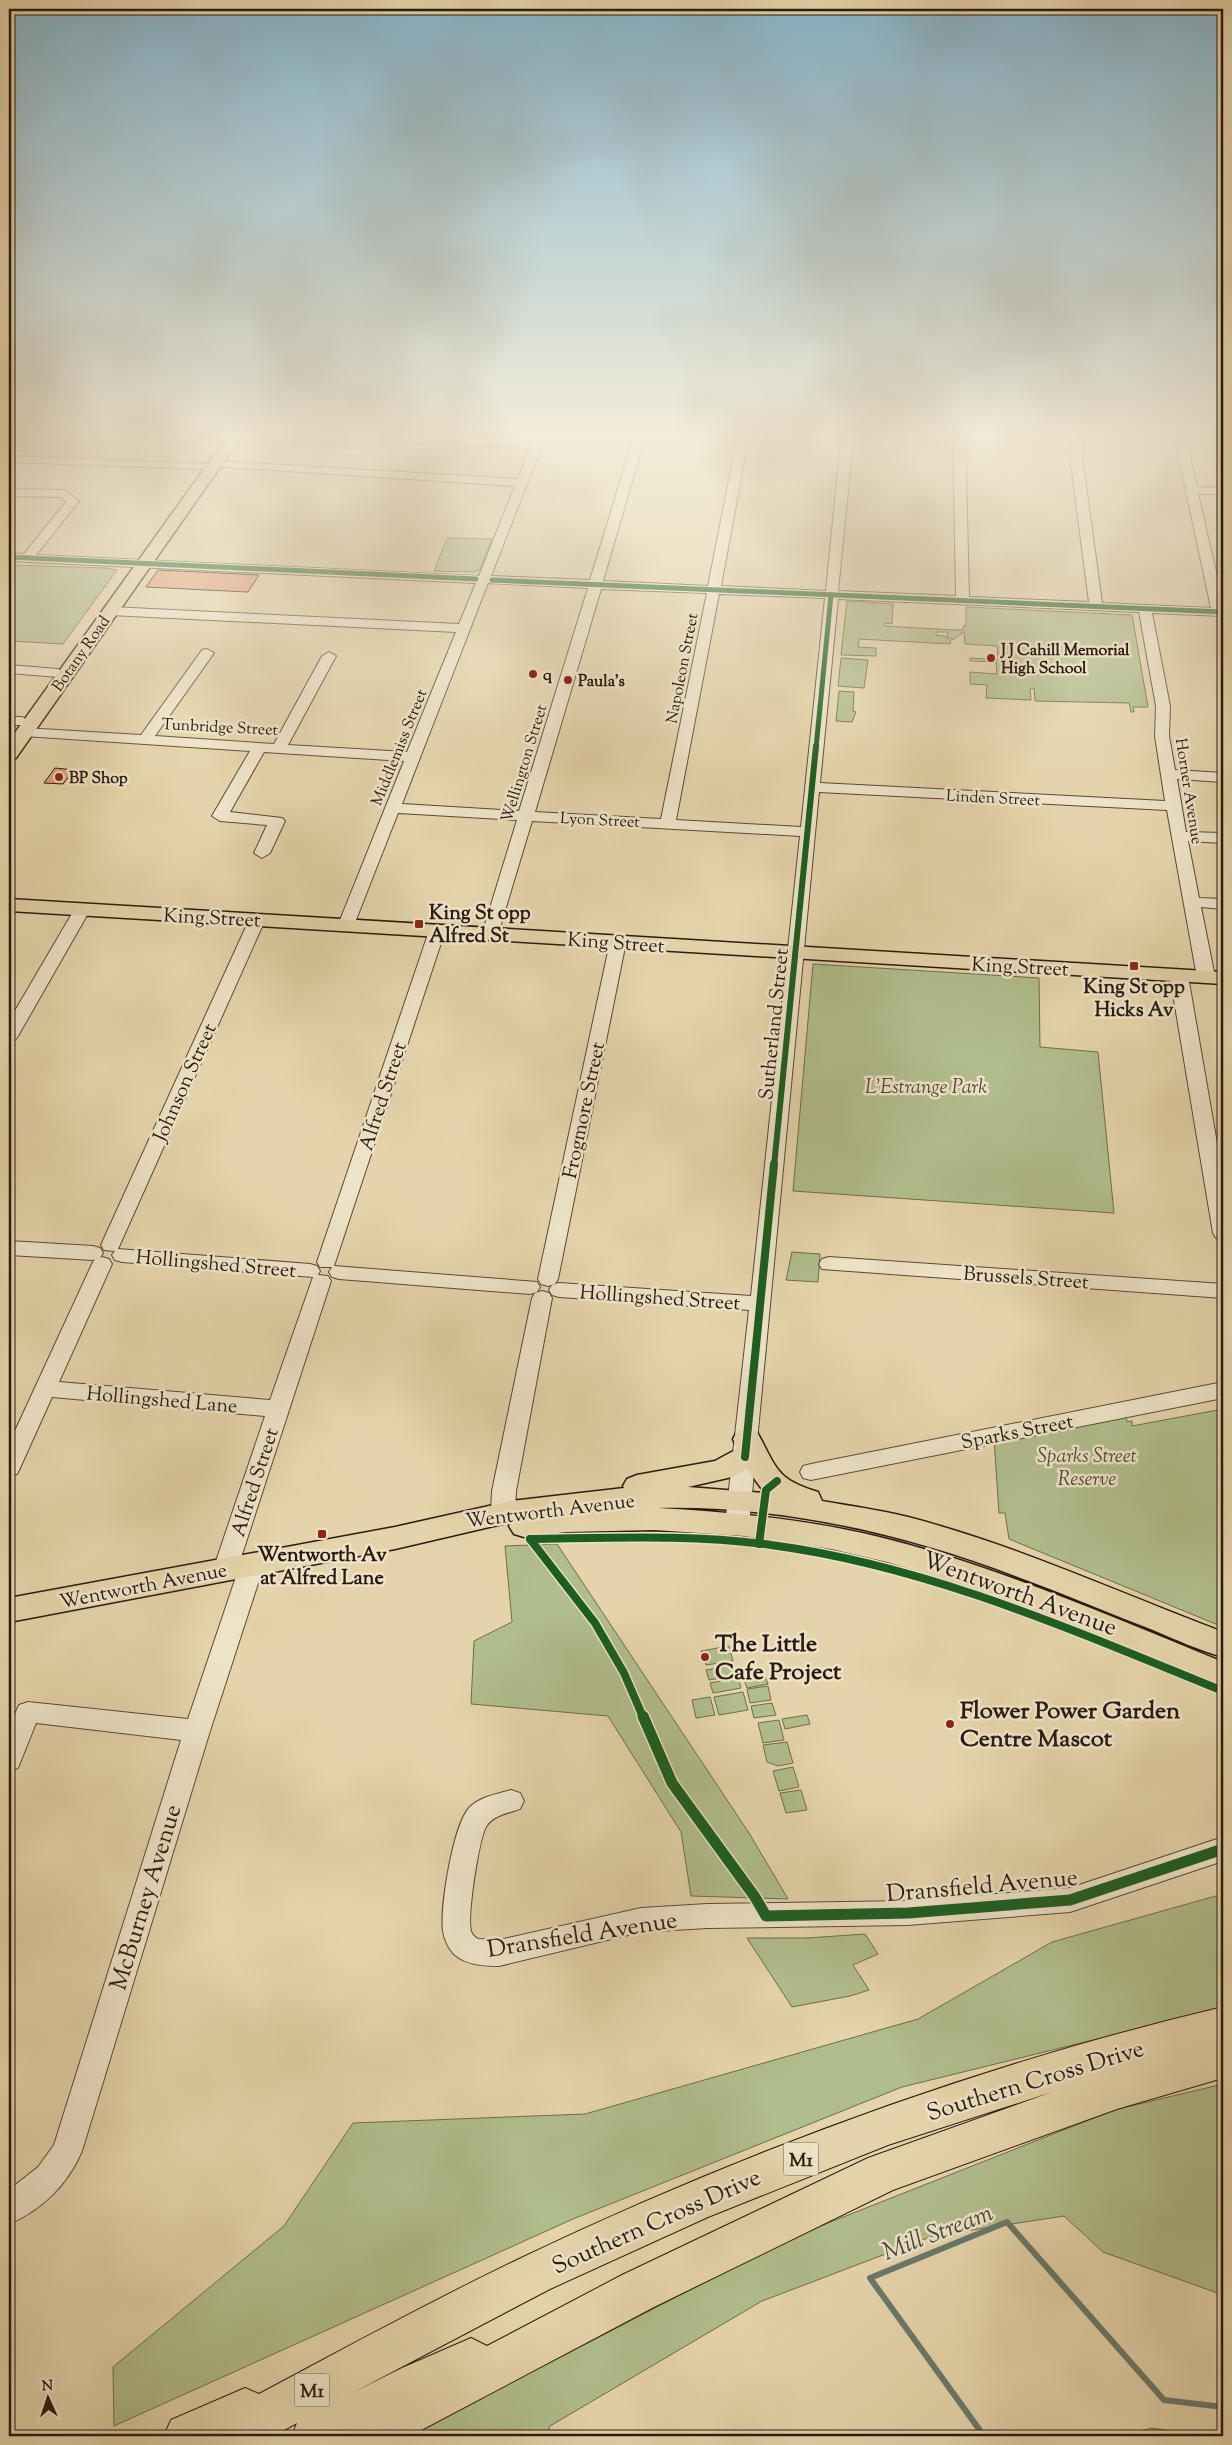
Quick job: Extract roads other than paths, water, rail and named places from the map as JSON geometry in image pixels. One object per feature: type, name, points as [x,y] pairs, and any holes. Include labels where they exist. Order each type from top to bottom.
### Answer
[{"type":"highway","name":"Southern Cross Drive","points":[[227,2436],[397,2344],[535,2274],[696,2201],[888,2125],[1081,2064],[1223,2025]]},
{"type":"highway","name":"Southern Cross Drive","points":[[364,2436],[638,2290],[883,2173],[1117,2089],[1223,2059]]},
{"type":"highway","points":[[315,2436],[418,2384],[638,2290]]},
{"type":"highway","points":[[187,2436],[397,2344]]},
{"type":"main road","name":"Botany Road","points":[[9,754],[16,728],[153,544]]},
{"type":"main road","name":"Botany Road","points":[[16,728],[110,611],[139,564]]},
{"type":"main road","name":"King Street","points":[[9,905],[1214,978]]},
{"type":"main road","points":[[566,1504],[624,1488],[729,1468],[746,1448],[772,1485],[793,1496],[838,1506],[879,1521]]},
{"type":"main road","name":"Wentworth Avenue","points":[[9,1610],[395,1538],[454,1522],[503,1513],[566,1504],[665,1498],[739,1513],[929,1562],[1027,1597],[1223,1675]]},
{"type":"main road","name":"Wentworth Avenue","points":[[395,1538],[452,1535],[532,1524],[674,1520],[739,1513],[879,1521],[921,1532],[1026,1567],[1223,1646]]},
{"type":"street","points":[[27,558],[38,544]]},
{"type":"street","name":"Middlemiss Street","points":[[346,925],[498,544]]},
{"type":"street","name":"Wellington Street","points":[[490,934],[608,544]]},
{"type":"street","name":"Napoleon Street","points":[[668,823],[723,544]]},
{"type":"street","name":"Sutherland Street","points":[[739,1513],[836,544]]},
{"type":"street","points":[[962,544],[963,601]]},
{"type":"street","points":[[1088,544],[1096,606]]},
{"type":"street","points":[[9,558],[1221,612],[1204,544]]},
{"type":"street","name":"Horner Avenue","points":[[1145,609],[1163,706],[1162,736],[1179,836],[1192,902],[1214,978]]},
{"type":"street","points":[[110,611],[464,628]]},
{"type":"street","points":[[146,739],[207,653]]},
{"type":"street","points":[[279,747],[329,656]]},
{"type":"street","points":[[9,669],[58,673]]},
{"type":"street","name":"Tunbridge Street","points":[[16,728],[413,757]]},
{"type":"street","points":[[260,746],[220,816],[277,821],[262,853]]},
{"type":"street","points":[[1169,774],[1223,777]]},
{"type":"street","name":"Linden Street","points":[[813,787],[1174,806]]},
{"type":"street","name":"Lyon Street","points":[[392,808],[808,832]]},
{"type":"street","points":[[1179,836],[1223,838]]},
{"type":"street","points":[[1192,902],[1223,904]]},
{"type":"street","points":[[9,1036],[82,910]]},
{"type":"street","name":"Johnson Street","points":[[9,1468],[257,920]]},
{"type":"street","name":"Alfred Street","points":[[238,1567],[279,1409],[437,931]]},
{"type":"street","name":"Frogmore Street","points":[[503,1513],[504,1491],[618,942]]},
{"type":"street","points":[[1179,976],[1223,1233]]},
{"type":"street","name":"Hollingshed Street","points":[[9,1248],[761,1304]]},
{"type":"street","name":"Brussels Street","points":[[829,1264],[1223,1291]]},
{"type":"street","name":"Hollingshed Lane","points":[[46,1389],[279,1409]]},
{"type":"street","name":"Sparks Street","points":[[810,1472],[1223,1390]]},
{"type":"street","name":"McBurney Avenue","points":[[9,2208],[40,2188],[55,2173],[67,2151],[197,1731],[238,1567]]},
{"type":"street","points":[[9,1760],[28,1712],[197,1731]]},
{"type":"street","name":"Dransfield Avenue","points":[[511,1801],[486,1809],[476,1820],[469,1836],[456,1916],[457,1934],[466,1947],[480,1953],[499,1953],[641,1920],[707,1916],[908,1913],[1070,1900],[1223,1849]]},
{"type":"waterway","name":"Mill Stream","points":[[984,2436],[870,2278],[1007,2222],[1164,2400],[1223,2407]]},
{"type":"place","name":"J J Cahill Memorial High School","points":[[991,658]]},
{"type":"place","name":"q","points":[[533,674]]},
{"type":"place","name":"Paula's","points":[[568,680]]},
{"type":"place","name":"BP Shop","points":[[59,777]]},
{"type":"place","name":"King St opp Alfred St","points":[[419,924]]},
{"type":"place","name":"King St opp Hicks Av","points":[[1134,966]]},
{"type":"place","name":"Wentworth Av at Alfred Lane","points":[[322,1534]]},
{"type":"place","name":"The Little Cafe Project","points":[[705,1657]]},
{"type":"place","name":"Flower Power Garden Centre Mascot","points":[[950,1724]]},
{"type":"park label","name":"L'Estrange Park","points":[[926,1086]]},
{"type":"park label","name":"Sparks Street Reserve","points":[[1087,1466]]}]
